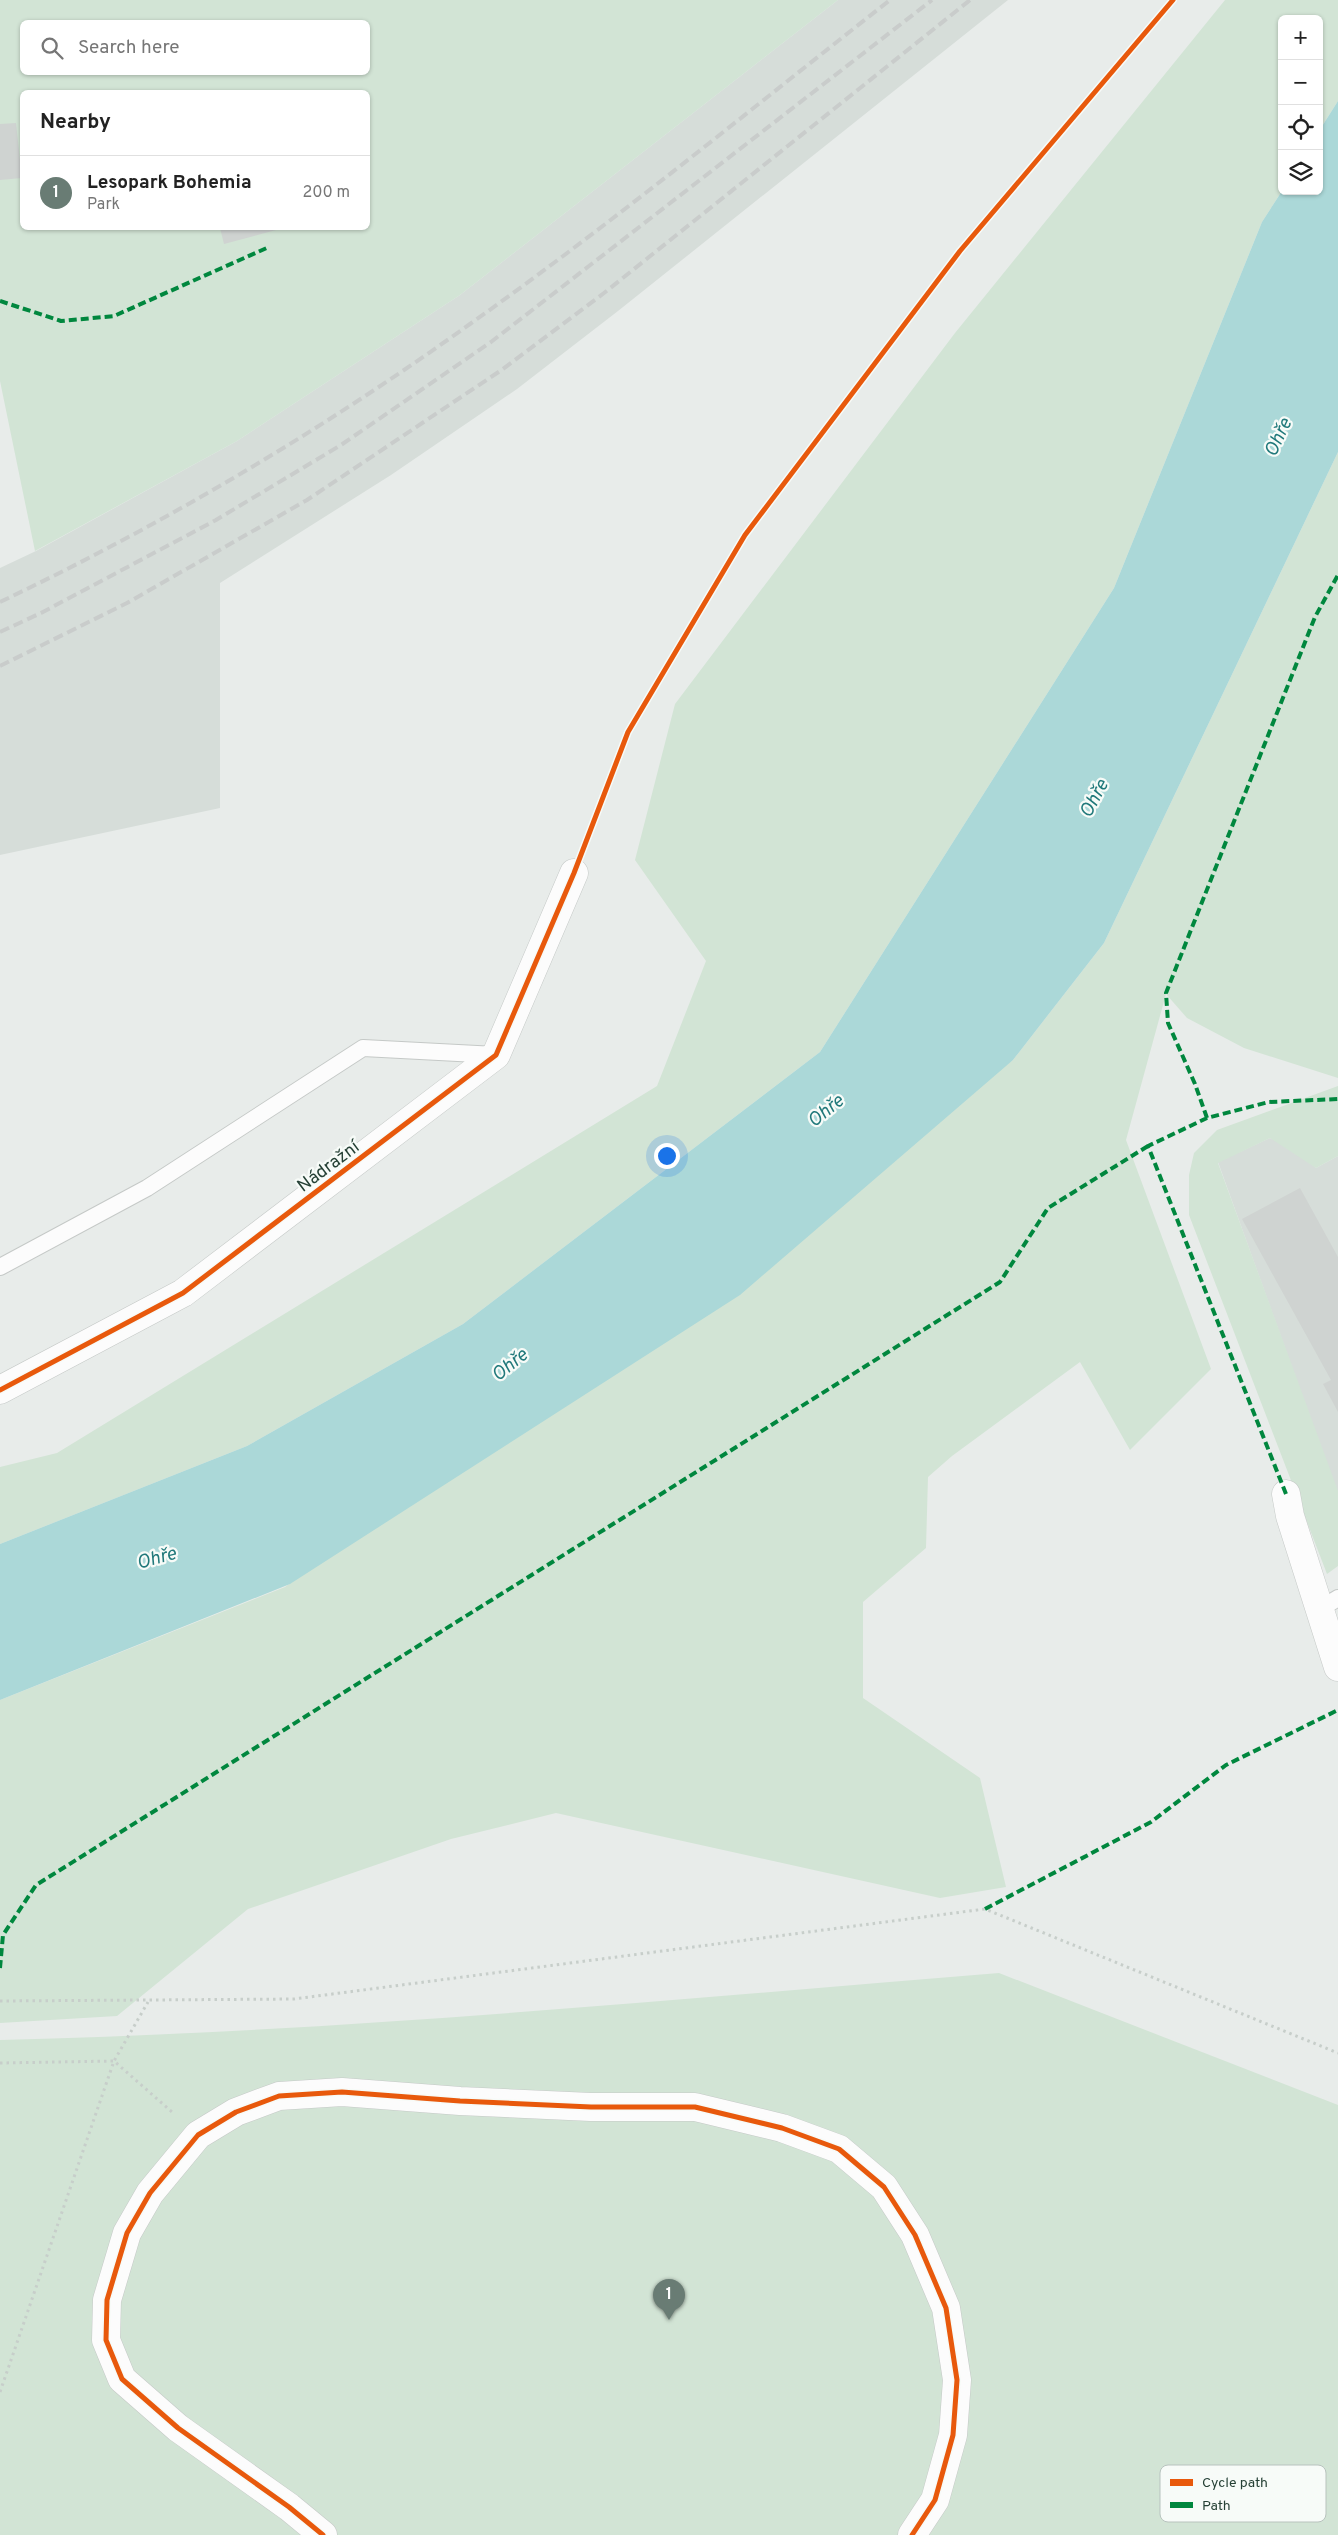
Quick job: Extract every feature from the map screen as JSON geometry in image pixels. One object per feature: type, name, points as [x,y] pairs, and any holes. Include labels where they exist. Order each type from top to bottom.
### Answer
[{"type":"street","name":"Nádražní","points":[[0,1390],[183,1293],[496,1055],[574,873]]},
{"type":"street","points":[[1286,1494],[1290,1516],[1329,1604],[1338,1666]]},
{"type":"street","points":[[323,2535],[289,2507],[178,2428],[122,2379],[106,2340],[107,2300],[127,2233],[150,2192],[198,2135],[236,2112],[280,2096],[342,2092],[460,2101],[582,2106],[695,2107],[782,2128],[839,2149],[884,2187],[914,2236],[946,2308],[957,2380],[953,2435],[935,2500],[912,2535]]},
{"type":"lane","points":[[0,1267],[147,1188],[363,1048],[496,1055]]},
{"type":"path","points":[[0,2001],[294,1999],[985,1909],[1338,2053]]},
{"type":"path","points":[[0,2392],[114,2061],[149,2001]]},
{"type":"path","points":[[0,2063],[114,2061],[198,2135]]},
{"type":"shaded area","points":[[838,0],[1008,0],[618,311],[517,389],[391,475],[220,583],[220,808],[0,855],[0,568],[36,551],[237,441],[460,295]]},
{"type":"shaded area","points":[[1270,1138],[1291,1147],[1316,1168],[1338,1156],[1338,1495],[1218,1162]]},
{"type":"green space","points":[[0,0],[838,0],[460,295],[237,441],[35,551],[0,381]]},
{"type":"green space","points":[[1225,0],[1338,0],[1338,101],[1323,125],[1323,15],[1278,15],[1279,195],[1262,222],[1114,588],[820,1052],[463,1324],[247,1446],[0,1544],[0,1467],[57,1453],[657,1086],[706,961],[635,860],[675,704],[955,333]]},
{"type":"green space","points":[[1338,452],[1338,1078],[1244,1048],[1187,1018],[1166,994],[1126,1140],[1211,1369],[1130,1450],[1080,1362],[952,1456],[928,1477],[926,1548],[863,1602],[863,1698],[980,1778],[1006,1887],[940,1898],[556,1813],[451,1839],[248,1909],[117,2016],[0,2023],[0,1700],[285,1587],[1013,1060],[1104,943]]},
{"type":"green space","points":[[1338,1086],[1338,1156],[1316,1168],[1270,1138],[1218,1163],[1338,1491],[1338,1566],[1327,1574],[1189,1215],[1189,1175],[1194,1153],[1217,1130]]},
{"type":"green space","points":[[999,1973],[1338,2105],[1338,2535],[0,2535],[0,2040],[250,2030],[625,2004]]},
{"type":"water","name":"Ohře","points":[[1338,101],[1338,452],[1104,943],[1013,1060],[740,1295],[290,1584],[0,1700],[0,1544],[247,1446],[463,1324],[820,1052],[1114,588],[1262,222],[1279,195],[1323,195],[1323,125]]},
{"type":"building","points":[[16,123],[20,178],[0,180],[0,124]]},
{"type":"building","points":[[220,230],[276,230],[224,244]]},
{"type":"building","points":[[1300,1188],[1338,1257],[1338,1412],[1323,1384],[1331,1380],[1242,1219]]},
{"type":"railway","points":[[0,602],[122,541],[182,508],[299,438],[414,363],[577,246],[890,0]]},
{"type":"railway","points":[[0,632],[41,613],[216,520],[341,445],[491,342],[932,0]]},
{"type":"railway","points":[[0,666],[127,603],[307,500],[503,369],[604,293],[970,0]]},
{"type":"marked path","points":[[0,301],[61,321],[114,316],[269,247]]},
{"type":"marked path","points":[[1207,1118],[1195,1084],[1168,1023],[1166,993],[1315,617],[1338,575]]},
{"type":"marked path","points":[[1286,1494],[1148,1146],[1207,1118],[1269,1102],[1338,1099]]},
{"type":"marked path","points":[[0,1968],[3,1935],[36,1885],[1000,1282],[1048,1208],[1148,1146]]},
{"type":"marked path","points":[[985,1909],[1151,1822],[1226,1765],[1338,1710]]},
{"type":"cycle path","points":[[0,1390],[183,1293],[496,1055],[574,873],[628,732],[745,535],[960,251],[1173,0]]},
{"type":"cycle path","points":[[323,2535],[289,2507],[178,2428],[122,2379],[106,2340],[107,2300],[127,2233],[150,2193],[198,2135],[236,2112],[279,2096],[342,2092],[460,2101],[591,2107],[695,2107],[782,2128],[839,2149],[884,2187],[915,2235],[946,2308],[957,2380],[953,2435],[935,2500],[912,2535]]},
{"type":"place","name":"Lesopark Bohemia","points":[[669,2320]]}]
